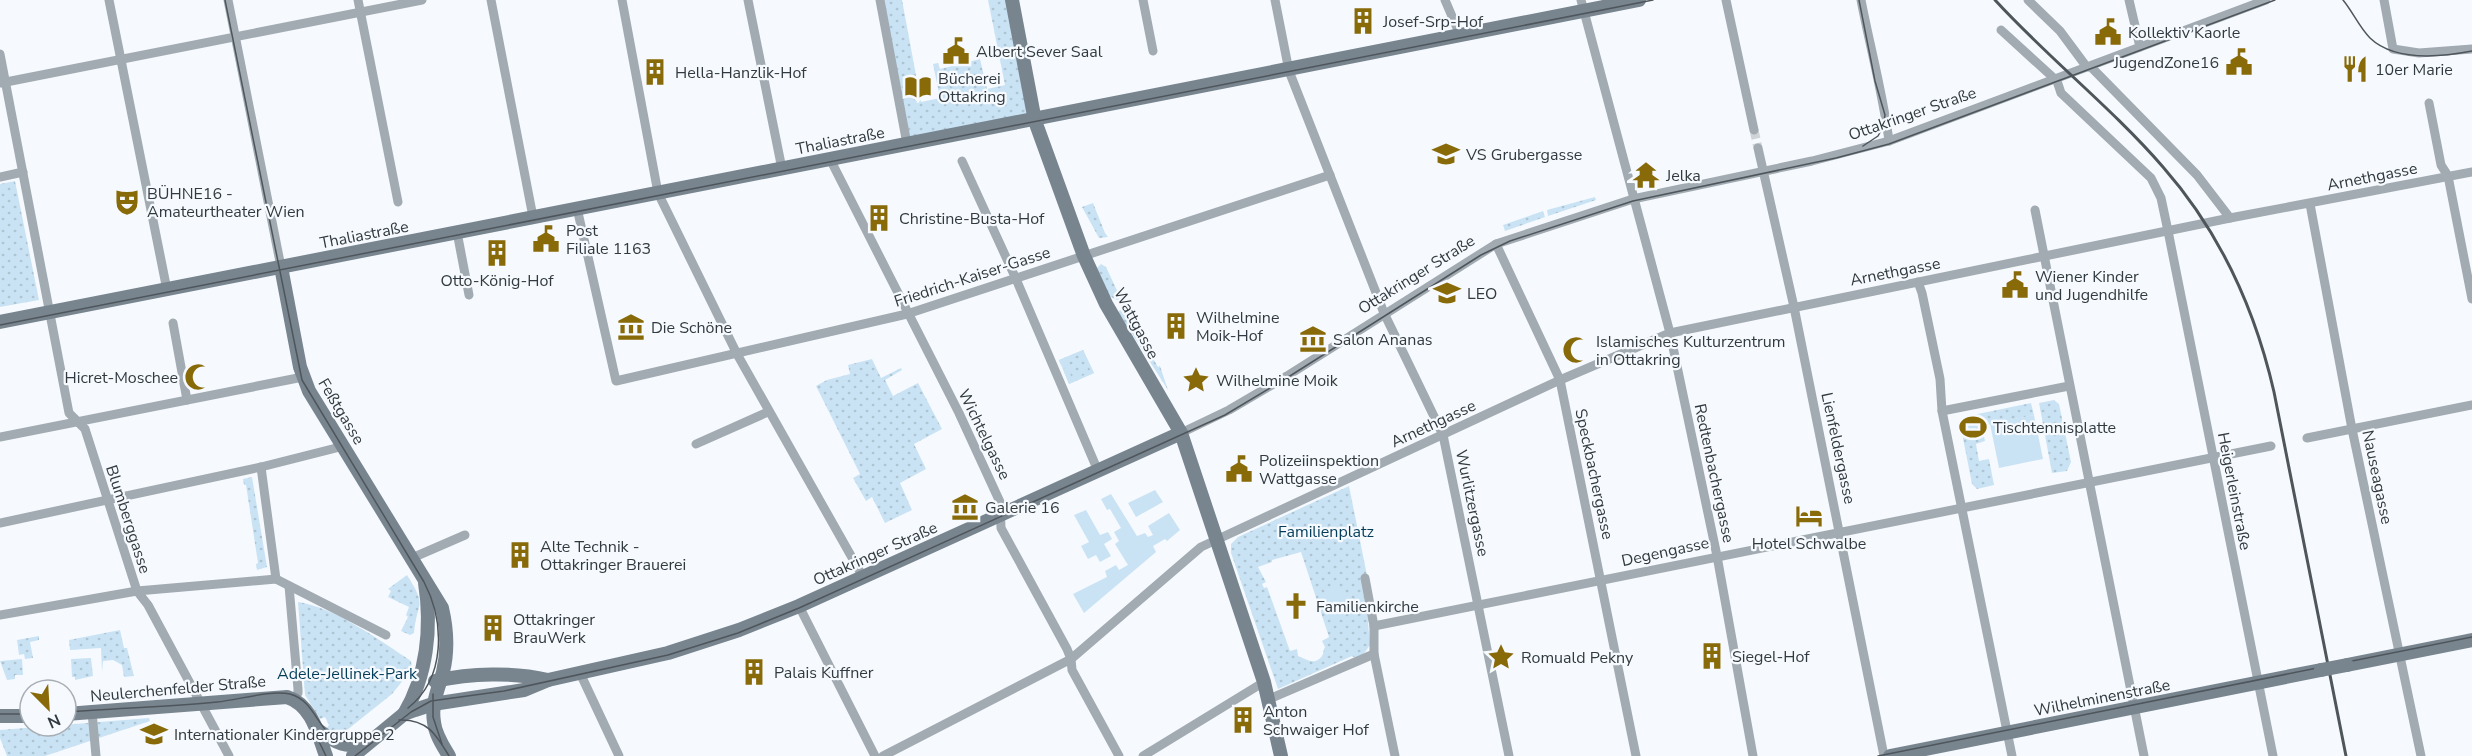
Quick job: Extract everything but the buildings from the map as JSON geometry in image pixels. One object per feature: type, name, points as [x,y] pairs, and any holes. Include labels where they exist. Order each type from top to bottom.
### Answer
[{"type":"main road","name":"Wattgasse","points":[[1012,0],[1034,119],[1084,256],[1133,353],[1181,433],[1216,540]]},
{"type":"main road","name":"Thaliastraße","points":[[0,322],[1460,35],[1582,5],[1639,0]]},
{"type":"main road","name":"Feßtgasse","points":[[281,267],[303,377],[442,608],[445,620],[446,655],[433,704]]},
{"type":"main road","name":"Ottakringer Straße","points":[[404,714],[433,704],[524,690],[548,680],[668,653],[739,630],[798,606],[1181,433]]},
{"type":"main road","points":[[1216,540],[1264,682],[1281,756]]},
{"type":"main road","points":[[353,756],[404,714],[419,686],[425,656],[428,600],[423,576]]},
{"type":"main road","points":[[2399,655],[2472,640]]},
{"type":"main road","name":"Wilhelminenstraße","points":[[1890,756],[2399,655]]},
{"type":"main road","name":"Ottakringer Straße","points":[[419,686],[441,680],[505,675],[531,676],[548,680]]},
{"type":"main road","name":"Neulerchenfelder Straße","points":[[78,713],[201,705],[276,696],[293,699]]},
{"type":"main road","points":[[293,699],[305,708],[318,730],[326,756]]},
{"type":"main road","points":[[433,704],[435,728],[449,756]]},
{"type":"main road","points":[[0,716],[18,716]]},
{"type":"main road","points":[[318,730],[332,741],[346,746],[375,737]]},
{"type":"street","points":[[109,0],[167,290]]},
{"type":"street","points":[[228,0],[281,267]]},
{"type":"street","points":[[358,0],[398,202]]},
{"type":"street","points":[[3,83],[423,0]]},
{"type":"street","points":[[491,0],[533,218]]},
{"type":"street","points":[[622,0],[658,193],[737,354],[863,577]]},
{"type":"street","points":[[748,0],[782,169]]},
{"type":"street","points":[[880,0],[907,144]]},
{"type":"street","points":[[1143,0],[1153,51]]},
{"type":"street","name":"Wurlitzergasse","points":[[1275,0],[1288,69],[1384,313],[1443,435],[1509,756]]},
{"type":"street","points":[[1445,0],[1460,35]]},
{"type":"street","points":[[1726,0],[1754,130]]},
{"type":"street","points":[[1861,0],[1877,81],[1886,110],[1889,141]]},
{"type":"street","points":[[2028,0],[2060,31],[2086,66],[2092,68],[2197,175],[2230,218]]},
{"type":"street","points":[[2129,0],[2140,47]]},
{"type":"street","points":[[2384,0],[2393,50],[2419,53],[2472,49]]},
{"type":"street","name":"Ottakringer Straße","points":[[1181,433],[1228,410],[1287,376],[1496,244],[1633,199],[1889,141],[2056,80],[2086,66],[2269,1]]},
{"type":"street","name":"Redtenbachergasse","points":[[1582,5],[1670,333],[1717,556],[1753,756]]},
{"type":"street","name":"Heigerleinstraße","points":[[2001,30],[2056,80],[2061,93],[2151,178],[2161,198],[2273,756]]},
{"type":"street","name":"Blumberggasse","points":[[0,54],[3,83],[23,172],[69,413],[85,429],[137,591],[148,605],[229,756]]},
{"type":"street","points":[[2429,103],[2441,165],[2448,176],[2472,299]]},
{"type":"street","name":"Lienfeldergasse","points":[[1758,148],[1794,306],[1841,532],[1884,756]]},
{"type":"street","name":"Wichtelgasse","points":[[830,159],[959,413],[996,492],[1000,501],[1001,528],[1071,659],[1072,670],[1119,756]]},
{"type":"street","points":[[962,161],[1016,279],[1098,471]]},
{"type":"street","points":[[0,177],[23,172]]},
{"type":"street","name":"Arnethgasse","points":[[1216,540],[1560,380],[1670,333],[2230,218],[2472,172]]},
{"type":"street","name":"Friedrich-Kaiser-Gasse","points":[[577,208],[616,381],[907,314],[1330,175]]},
{"type":"street","name":"Nauseagasse","points":[[2310,204],[2352,429],[2421,756]]},
{"type":"street","points":[[2035,210],[2144,756]]},
{"type":"street","points":[[457,232],[469,295]]},
{"type":"street","name":"Speckbachergasse","points":[[1496,244],[1560,380],[1636,756]]},
{"type":"street","points":[[1918,282],[1940,379],[1942,411],[2012,756]]},
{"type":"street","points":[[173,323],[187,400]]},
{"type":"street","points":[[0,437],[303,377]]},
{"type":"street","points":[[1942,411],[2069,386]]},
{"type":"street","points":[[2307,438],[2472,405]]},
{"type":"street","points":[[696,444],[768,412]]},
{"type":"street","points":[[2089,483],[2271,446]]},
{"type":"street","points":[[0,523],[344,447]]},
{"type":"street","points":[[261,467],[276,579]]},
{"type":"street","name":"Degengasse","points":[[1374,626],[2089,483]]},
{"type":"street","points":[[412,558],[465,535]]},
{"type":"street","points":[[883,756],[1071,659],[1201,547],[1216,540]]},
{"type":"street","points":[[1365,578],[1374,626],[1374,654],[1395,756]]},
{"type":"street","points":[[0,615],[137,591],[276,579],[386,635]]},
{"type":"street","points":[[289,585],[298,689],[293,699]]},
{"type":"street","points":[[798,606],[875,756]]},
{"type":"street","points":[[1269,699],[1374,654]]},
{"type":"street","points":[[580,673],[619,756]]},
{"type":"street","points":[[1143,756],[1264,682]]},
{"type":"street","points":[[92,712],[96,756]]},
{"type":"green space","points":[[880,0],[902,0],[921,102],[940,98],[933,64],[938,63],[940,69],[980,59],[987,89],[1005,85],[988,0],[1013,0],[1034,119],[907,144]]},
{"type":"green space","points":[[15,181],[39,300],[0,307],[0,184]]},
{"type":"green space","points":[[1595,197],[1596,200],[1548,216],[1547,210]]},
{"type":"green space","points":[[1093,203],[1108,237],[1099,238],[1082,207]]},
{"type":"green space","points":[[1543,211],[1545,217],[1505,231],[1503,225]]},
{"type":"green space","points":[[1101,264],[1106,267],[1123,303],[1109,296],[1097,268]]},
{"type":"green space","points":[[1120,310],[1134,319],[1139,327],[1136,329],[1158,367],[1160,366],[1168,390],[1118,312]]},
{"type":"green space","points":[[1083,350],[1094,373],[1069,384],[1059,360]]},
{"type":"green space","points":[[1083,350],[1094,373],[1069,384],[1063,369],[1067,367],[1073,380],[1091,372],[1082,353],[1063,361],[1064,364],[1061,365],[1059,360]]},
{"type":"green space","points":[[872,359],[881,378],[901,368],[902,370],[885,380],[893,396],[918,383],[942,429],[914,444],[926,469],[900,483],[912,510],[885,523],[872,497],[866,501],[853,478],[860,474],[816,386],[827,380],[850,374],[848,365]]},
{"type":"green space","points":[[2054,400],[2059,404],[2071,462],[2067,471],[2052,473],[2039,403]]},
{"type":"green space","points":[[2031,403],[2034,415],[1982,426],[1985,441],[1976,444],[1979,461],[1989,459],[1994,485],[1977,489],[1972,484],[1960,423],[1963,417]]},
{"type":"green space","points":[[2034,415],[2043,459],[1999,468],[1990,424]]},
{"type":"green space","points":[[252,477],[267,567],[257,570],[256,564],[258,563],[246,485],[243,479]]},
{"type":"green space","name":"Familienplatz","points":[[1349,486],[1376,620],[1368,622],[1370,645],[1363,655],[1355,658],[1352,656],[1278,689],[1231,553],[1231,544],[1238,537]],"holes":[[[1301,552],[1329,637],[1322,641],[1325,647],[1322,656],[1316,661],[1298,656],[1297,649],[1290,651],[1267,587],[1264,588],[1262,584],[1266,582],[1258,567],[1272,560]]]},
{"type":"green space","points":[[1155,490],[1163,502],[1136,517],[1128,503]]},
{"type":"green space","points":[[1111,494],[1137,536],[1145,533],[1148,537],[1153,535],[1148,526],[1169,513],[1180,530],[1167,541],[1165,539],[1153,546],[1156,552],[1084,613],[1073,594],[1107,577],[1105,571],[1116,565],[1119,570],[1128,565],[1115,544],[1119,541],[1114,532],[1121,528],[1101,499]]},
{"type":"green space","points":[[1086,510],[1100,535],[1108,532],[1112,539],[1104,544],[1111,556],[1100,562],[1096,555],[1088,559],[1081,546],[1089,542],[1074,515]]},
{"type":"green space","points":[[407,575],[419,599],[414,633],[410,635],[401,631],[408,617],[406,615],[409,607],[388,597],[391,591],[388,589]]},
{"type":"green space","points":[[1339,585],[1348,614],[1333,618],[1324,590]]},
{"type":"green space","name":"Adele-Jellinek-Park","points":[[298,602],[312,605],[342,618],[411,661],[412,669],[392,694],[337,738],[326,729],[329,725],[325,717],[320,719],[305,695]]},
{"type":"green space","points":[[120,630],[134,676],[124,677],[122,665],[113,660],[103,661],[102,672],[101,648],[70,650],[69,640]]},
{"type":"green space","points":[[39,636],[39,640],[30,642],[33,658],[25,659],[24,654],[19,655],[17,640]]},
{"type":"green space","points":[[91,658],[93,676],[78,679],[72,677],[71,659]]},
{"type":"green space","points":[[22,659],[23,675],[15,675],[15,679],[7,680],[0,661]]},
{"type":"green space","points":[[149,718],[150,721],[45,756],[7,756],[0,738],[0,730],[18,729],[18,738],[78,738],[78,724]]},
{"type":"tunnel","points":[[1754,130],[1758,148]]},
{"type":"tram line","points":[[225,0],[302,380],[424,582],[436,614],[438,649],[435,665],[420,696],[408,708]]},
{"type":"tram line","points":[[0,325],[1653,0]]},
{"type":"tram line","points":[[1859,0],[1875,81],[1885,115],[1883,127],[1878,136],[1863,146]]},
{"type":"tram line","points":[[355,756],[411,712],[431,701],[504,691],[668,655],[738,633],[799,608],[1225,415],[1481,255],[1510,241],[1633,201],[1836,158],[1889,144],[2275,0]]},
{"type":"tram line","points":[[2343,0],[2370,38],[2380,46],[2392,51],[2419,56],[2472,51]]},
{"type":"tram line","points":[[1878,756],[2472,637]]},
{"type":"tram line","points":[[78,711],[198,704],[282,693],[301,699],[330,734],[340,740],[352,742],[370,738]]},
{"type":"tram line","points":[[433,694],[433,717],[442,744]]},
{"type":"tram line","points":[[0,714],[18,714]]},
{"type":"tram line","points":[[399,720],[417,722],[430,729],[449,756]]},
{"type":"tram line","points":[[312,727],[326,756]]},
{"type":"railway","points":[[1995,0],[2163,167],[2202,218],[2233,273],[2257,331],[2274,392],[2346,756]]},
{"type":"place","name":"Josef-Srp-Hof","points":[[1363,21]]},
{"type":"place","name":"Kollektiv Kaorle","points":[[2108,32]]},
{"type":"place","name":"Albert Sever Saal","points":[[956,51]]},
{"type":"place","name":"JugendZone16","points":[[2239,62]]},
{"type":"place","name":"10er Marie","points":[[2355,69]]},
{"type":"place","name":"Hella-Hanzlik-Hof","points":[[655,72]]},
{"type":"place","name":"Bücherei Ottakring","points":[[918,87]]},
{"type":"place","name":"VS Grubergasse","points":[[1446,154]]},
{"type":"place","name":"Jelka","points":[[1646,175]]},
{"type":"place","name":"BÜHNE16 - Amateurtheater Wien","points":[[127,202]]},
{"type":"place","name":"Christine-Busta-Hof","points":[[879,218]]},
{"type":"place","name":"Post Filiale 1163","points":[[546,239]]},
{"type":"place","name":"Otto-König-Hof","points":[[497,253]]},
{"type":"place","name":"Wiener Kinder und Jugendhilfe","points":[[2015,285]]},
{"type":"place","name":"LEO","points":[[1447,293]]},
{"type":"place","name":"Wilhelmine Moik-Hof","points":[[1176,326]]},
{"type":"place","name":"Die Schöne","points":[[631,327]]},
{"type":"place","name":"Salon Ananas","points":[[1313,339]]},
{"type":"place","name":"Islamisches Kulturzentrum in Ottakring","points":[[1576,350]]},
{"type":"place","name":"Hicret-Moschee","points":[[198,377]]},
{"type":"place","name":"Wilhelmine Moik","points":[[1196,380]]},
{"type":"place","name":"Tischtennisplatte","points":[[1973,427]]},
{"type":"place","name":"Polizeiinspektion Wattgasse","points":[[1239,469]]},
{"type":"place","name":"Galerie 16","points":[[965,507]]},
{"type":"place","name":"Hotel Schwalbe","points":[[1809,516]]},
{"type":"place","name":"Alte Technik - Ottakringer Brauerei","points":[[520,555]]},
{"type":"place","name":"Familienkirche","points":[[1296,606]]},
{"type":"place","name":"Ottakringer BrauWerk","points":[[493,628]]},
{"type":"place","name":"Siegel-Hof","points":[[1712,656]]},
{"type":"place","name":"Romuald Pekny","points":[[1501,657]]},
{"type":"place","name":"Palais Kuffner","points":[[754,672]]},
{"type":"place","name":"Anton Schwaiger Hof","points":[[1243,720]]},
{"type":"place","name":"Internationaler Kindergruppe 2","points":[[154,734]]}]
